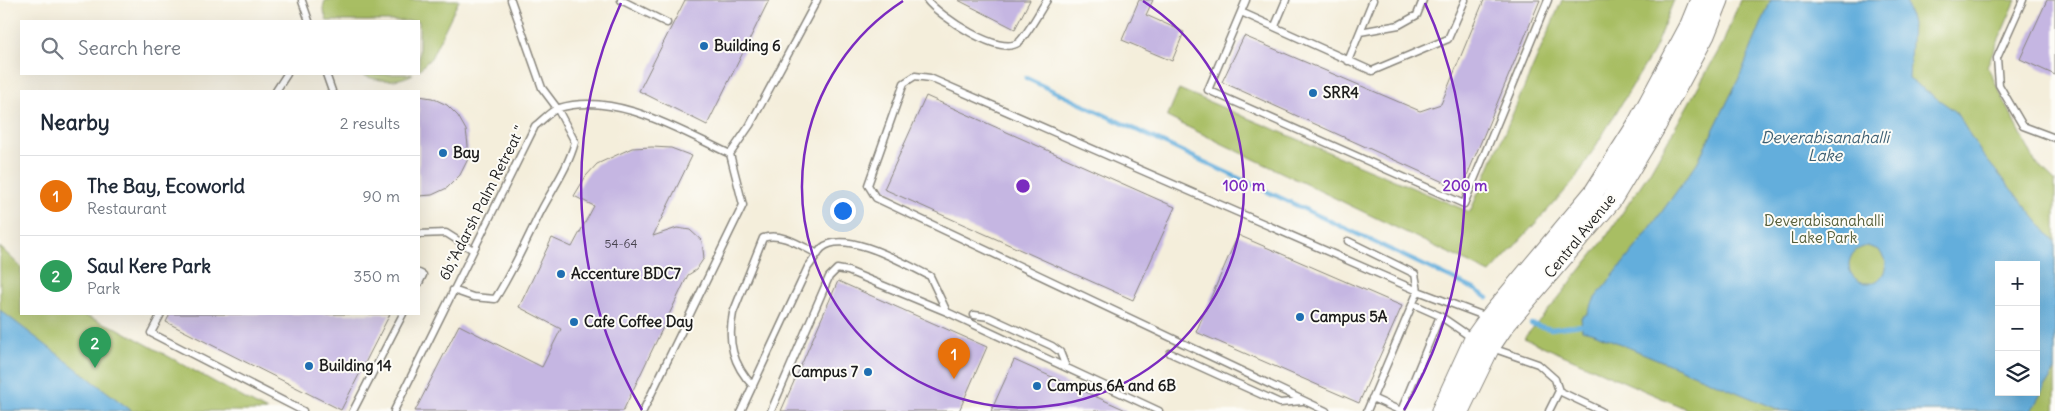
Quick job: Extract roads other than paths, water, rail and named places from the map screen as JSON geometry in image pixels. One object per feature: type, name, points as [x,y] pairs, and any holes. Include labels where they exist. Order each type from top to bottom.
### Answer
[{"type":"street","name":"Central Avenue","points":[[1460,411],[1489,318],[1594,192],[1636,126],[1689,27],[1700,0]]},
{"type":"street","name":"Central Avenue","points":[[1441,411],[1482,343],[1504,325],[1610,201],[1655,128],[1705,35],[1719,0]]},
{"type":"lane","points":[[301,0],[309,20]]},
{"type":"lane","points":[[453,290],[472,297],[495,299],[570,160],[575,142],[557,108],[542,88],[511,0]]},
{"type":"lane","points":[[621,0],[666,23]]},
{"type":"lane","points":[[644,411],[743,205],[730,154],[750,125],[817,0]]},
{"type":"lane","points":[[927,0],[939,13],[976,35],[1005,46],[1020,41],[1047,0]]},
{"type":"lane","points":[[1246,0],[1208,90],[1464,204],[1548,0]]},
{"type":"lane","points":[[1275,26],[1286,0]]},
{"type":"lane","points":[[1348,61],[1373,0]]},
{"type":"lane","points":[[1360,32],[1400,25],[1417,15],[1423,0]]},
{"type":"lane","points":[[1241,12],[1372,70],[1448,39],[1465,0]]},
{"type":"lane","points":[[2023,0],[1997,58],[1998,85],[2023,126],[2055,138]]},
{"type":"lane","points":[[277,90],[285,75]]},
{"type":"lane","points":[[326,75],[332,90]]},
{"type":"lane","points":[[1326,411],[876,198],[868,185],[904,83],[915,76],[930,78],[1418,291],[1489,318]]},
{"type":"lane","points":[[557,108],[592,103],[649,115],[730,154]]},
{"type":"lane","name":"6b,\"Adarsh Palm Retreat \"","points":[[394,411],[535,126],[557,108]]},
{"type":"lane","points":[[420,234],[446,233],[474,250]]},
{"type":"lane","points":[[753,386],[745,378],[734,359],[730,325],[763,238],[776,235],[783,237],[818,254]]},
{"type":"lane","points":[[1348,241],[1415,274],[1418,291],[1367,411]]},
{"type":"lane","points":[[741,411],[808,266],[822,248],[831,243],[860,244],[930,276],[947,312]]},
{"type":"lane","points":[[771,411],[829,277],[837,269],[848,270],[947,312],[1159,411]]},
{"type":"lane","points":[[1413,304],[1440,316],[1482,343],[1538,364],[1555,379],[1558,391],[1549,411]]},
{"type":"lane","points":[[161,315],[152,333],[303,411]]},
{"type":"lane","points":[[353,411],[402,315]]},
{"type":"lane","points":[[974,315],[989,317],[1052,346],[1060,352],[1066,367]]},
{"type":"lane","points":[[1372,398],[1401,411],[1440,316]]},
{"type":"lane","points":[[1170,353],[1280,403],[1304,401]]},
{"type":"lane","points":[[1558,391],[1601,411]]},
{"type":"water","name":"Deverabisanahalli Lake","points":[[1771,0],[1906,0],[1912,24],[1909,79],[1955,111],[1982,154],[2055,242],[2055,370],[2040,396],[2040,261],[1995,261],[1995,396],[2040,396],[2031,411],[1782,411],[1594,333],[1582,330],[1581,317],[1587,314],[1595,298],[1640,242],[1697,163],[1739,78]],"holes":[[[1867,246],[1879,250],[1886,262],[1883,273],[1878,280],[1871,283],[1856,279],[1851,273],[1849,266],[1854,253]]]},
{"type":"water","points":[[0,310],[132,411],[0,411]]},
{"type":"waterway","points":[[1026,78],[1476,290],[1488,298]]},
{"type":"waterway","points":[[1531,324],[1551,329],[1581,325]]},
{"type":"place","name":"Building 6","points":[[704,46]]},
{"type":"place","name":"SRR4","points":[[1313,93]]},
{"type":"place","name":"Bay","points":[[443,153]]},
{"type":"place","name":"Accenture BDC7","points":[[561,274]]},
{"type":"place","name":"Campus 5A","points":[[1300,317]]},
{"type":"place","name":"Cafe Coffee Day","points":[[574,322]]},
{"type":"place","name":"Building 14","points":[[309,366]]},
{"type":"place","name":"Saul Kere Park","points":[[95,368]]},
{"type":"place","name":"Campus 7","points":[[868,372]]},
{"type":"place","name":"The Bay, Ecoworld","points":[[954,379]]},
{"type":"place","name":"Campus 6A and 6B","points":[[1037,386]]},
{"type":"park label","name":"Deverabisanahalli Lake Park","points":[[1824,230]]}]
